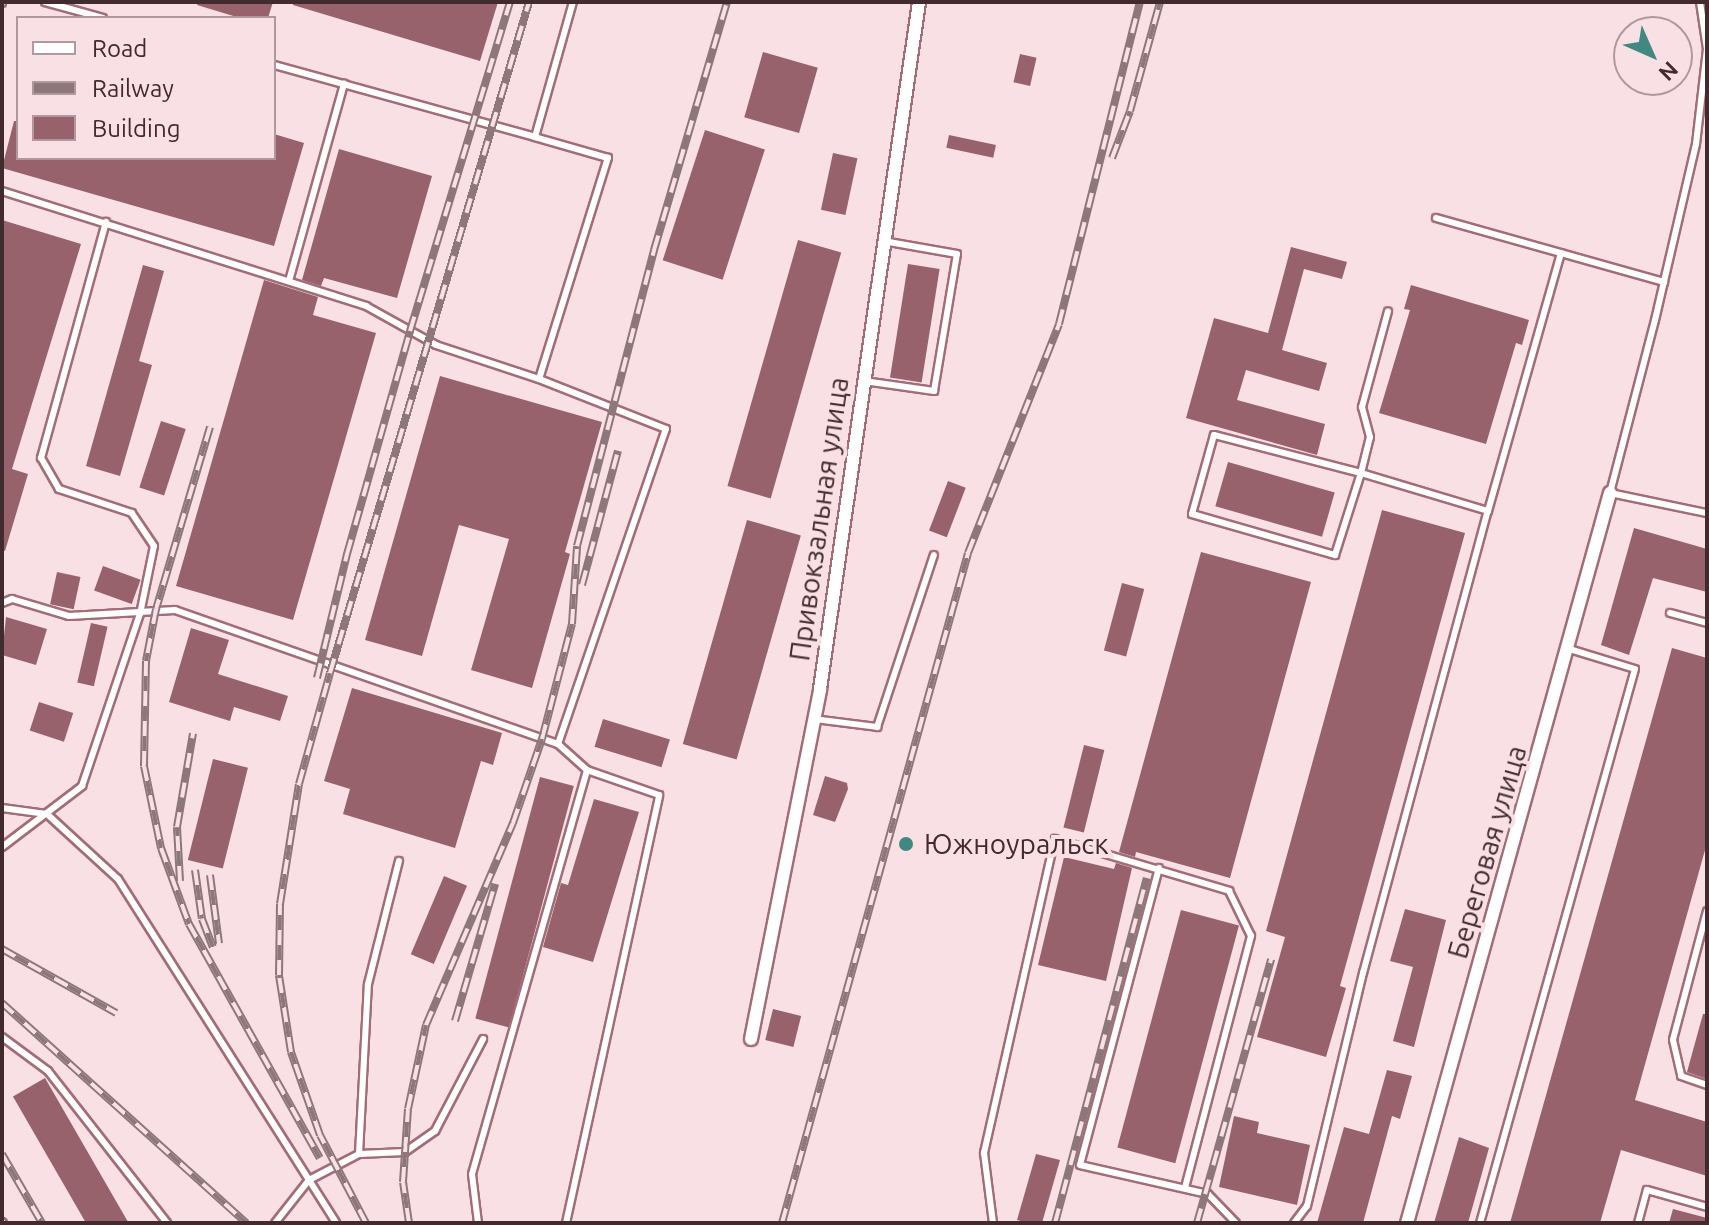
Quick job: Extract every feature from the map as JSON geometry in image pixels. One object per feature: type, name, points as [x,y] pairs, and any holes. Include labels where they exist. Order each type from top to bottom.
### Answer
[{"type":"street","name":"Привокзальная улица","points":[[751,1039],[814,719],[919,2]]},
{"type":"street","name":"Береговая улица","points":[[1407,1223],[1610,493]]},
{"type":"lane","points":[[45,2],[96,16]]},
{"type":"lane","points":[[535,137],[573,2]]},
{"type":"lane","points":[[1700,2],[1707,49],[1696,144],[1610,493],[1707,513]]},
{"type":"lane","points":[[276,66],[608,158],[539,379]]},
{"type":"lane","points":[[289,281],[344,84]]},
{"type":"lane","points":[[2,191],[366,306],[436,345],[527,378],[539,379],[666,429],[558,744]]},
{"type":"lane","points":[[1436,218],[1664,282]]},
{"type":"lane","points":[[2,847],[82,786],[140,614],[154,546],[132,513],[59,489],[41,458],[106,222]]},
{"type":"lane","points":[[862,381],[934,391],[957,254],[883,241]]},
{"type":"lane","points":[[1294,1223],[1307,1206],[1363,973],[1561,253]]},
{"type":"lane","points":[[1388,311],[1362,407],[1370,437],[1361,473],[1335,555],[1192,514],[1214,435],[1361,473],[1488,511]]},
{"type":"lane","points":[[814,719],[877,727],[934,555]]},
{"type":"lane","points":[[2,603],[12,599],[69,616],[175,610],[558,744],[587,770],[659,795],[566,1223]]},
{"type":"lane","points":[[1670,613],[1707,623]]},
{"type":"lane","points":[[1480,1223],[1635,669],[1569,649]]},
{"type":"lane","points":[[478,1223],[472,1174],[587,770]]},
{"type":"lane","points":[[2,808],[47,814],[118,879],[336,1223]]},
{"type":"lane","points":[[993,1223],[984,1153],[1055,839],[1229,891],[1251,936],[1185,1187]]},
{"type":"lane","points":[[359,1154],[368,984],[399,861]]},
{"type":"lane","points":[[1159,868],[1080,1165],[1208,1194],[1236,1223]]},
{"type":"lane","points":[[1707,911],[1673,1040],[1681,1076],[1707,1085]]},
{"type":"lane","points":[[2,1037],[48,1071],[167,1223]]},
{"type":"lane","points":[[275,1223],[309,1180],[359,1154],[405,1152],[435,1131],[483,1039]]},
{"type":"lane","points":[[1638,1223],[1647,1190],[1707,1207]]},
{"type":"building","points":[[198,2],[273,2],[269,16],[233,16],[197,5]]},
{"type":"building","points":[[293,2],[498,2],[480,61],[293,5]]},
{"type":"building","points":[[763,52],[818,68],[799,133],[744,117]]},
{"type":"building","points":[[1020,54],[1037,58],[1030,86],[1013,82]]},
{"type":"building","points":[[14,121],[16,160],[276,160],[276,135],[304,143],[274,246],[2,168]]},
{"type":"building","points":[[705,130],[765,149],[723,280],[663,260]]},
{"type":"building","points":[[949,135],[996,145],[993,158],[946,148]]},
{"type":"building","points":[[339,149],[432,176],[397,298],[324,278],[321,286],[302,280]]},
{"type":"building","points":[[833,153],[857,158],[845,215],[821,210]]},
{"type":"building","points":[[2,220],[81,244],[12,469],[28,474],[5,551],[2,550]]},
{"type":"building","points":[[798,240],[841,252],[771,498],[727,486]]},
{"type":"building","points":[[1291,247],[1347,262],[1342,279],[1304,269],[1282,350],[1327,363],[1319,391],[1246,370],[1237,400],[1325,424],[1317,455],[1186,418],[1214,318],[1268,333]]},
{"type":"building","points":[[908,264],[940,269],[922,383],[890,378]]},
{"type":"building","points":[[143,265],[164,271],[139,361],[152,365],[120,476],[86,466]]},
{"type":"building","points":[[264,280],[318,297],[313,315],[376,333],[293,620],[176,586]]},
{"type":"building","points":[[1411,285],[1529,320],[1522,345],[1516,343],[1486,444],[1379,413],[1410,310],[1404,309]]},
{"type":"building","points":[[440,376],[602,422],[565,552],[570,554],[532,688],[471,670],[509,539],[459,525],[422,656],[365,640]]},
{"type":"building","points":[[161,421],[186,429],[164,496],[139,488]]},
{"type":"building","points":[[1228,462],[1335,493],[1322,537],[1215,506]]},
{"type":"building","points":[[948,481],[966,488],[947,537],[929,530]]},
{"type":"building","points":[[1382,510],[1465,533],[1340,986],[1346,988],[1326,1057],[1257,1037],[1285,937],[1266,931]]},
{"type":"building","points":[[747,520],[801,535],[737,759],[683,744]]},
{"type":"building","points":[[1634,528],[1707,549],[1707,592],[1653,578],[1629,655],[1601,645]]},
{"type":"building","points":[[1201,552],[1311,582],[1230,878],[1136,852],[1135,857],[1119,852]]},
{"type":"building","points":[[103,566],[141,580],[132,604],[94,590]]},
{"type":"building","points":[[57,572],[80,577],[74,609],[50,604]]},
{"type":"building","points":[[1122,583],[1144,589],[1126,657],[1104,651]]},
{"type":"building","points":[[6,617],[47,629],[36,665],[2,655]]},
{"type":"building","points":[[91,623],[108,627],[94,686],[77,682]]},
{"type":"building","points":[[191,628],[229,640],[218,674],[288,696],[280,721],[234,707],[230,721],[169,702]]},
{"type":"building","points":[[1672,648],[1707,658],[1707,843],[1635,1100],[1707,1122],[1707,1176],[1621,1150],[1600,1223],[1510,1223]]},
{"type":"building","points":[[352,688],[502,733],[493,765],[481,761],[455,848],[343,814],[350,789],[324,781]]},
{"type":"building","points":[[39,702],[73,713],[64,742],[30,731]]},
{"type":"building","points":[[603,719],[670,739],[661,767],[595,747]]},
{"type":"building","points":[[1084,745],[1104,750],[1084,833],[1063,827]]},
{"type":"building","points":[[213,759],[248,768],[223,869],[188,860]]},
{"type":"building","name":"Южноуральск","points":[[825,776],[847,783],[848,789],[835,822],[813,815]]},
{"type":"building","points":[[540,777],[574,786],[509,1028],[475,1018]]},
{"type":"building","points":[[594,799],[639,812],[593,962],[543,947],[561,883],[568,885]]},
{"type":"building","points":[[1064,857],[1114,869],[1116,863],[1132,868],[1106,981],[1038,965]]},
{"type":"building","points":[[444,876],[467,886],[434,964],[411,954]]},
{"type":"building","points":[[1405,909],[1446,920],[1414,1047],[1393,1041],[1413,967],[1390,961]]},
{"type":"building","points":[[1181,910],[1239,926],[1175,1163],[1117,1148]]},
{"type":"building","points":[[773,1009],[801,1016],[793,1047],[765,1040]]},
{"type":"building","points":[[1703,1014],[1707,1014],[1707,1079],[1687,1072]]},
{"type":"building","points":[[1387,1070],[1412,1076],[1400,1119],[1392,1116],[1363,1223],[1317,1223],[1344,1127],[1369,1134]]},
{"type":"building","points":[[45,1078],[128,1223],[86,1223],[13,1096]]},
{"type":"building","points":[[1234,1116],[1259,1122],[1257,1133],[1310,1145],[1297,1205],[1219,1187]]},
{"type":"building","points":[[1459,1137],[1489,1148],[1468,1223],[1434,1223]]},
{"type":"building","points":[[1036,1154],[1060,1160],[1042,1223],[1028,1223],[1017,1220]]},
{"type":"building","points":[[1673,1209],[1707,1218],[1707,1223],[1669,1223]]},
{"type":"railway","points":[[317,678],[347,554],[410,331],[510,2]]},
{"type":"railway","points":[[366,1223],[320,1135],[291,1052],[279,975],[280,904],[299,784],[529,2]]},
{"type":"railway","points":[[409,1223],[403,1182],[408,1109],[426,1025],[513,823],[542,739],[572,624],[577,546],[654,250],[727,2]]},
{"type":"railway","points":[[782,1223],[968,553],[1059,324],[1140,2]]},
{"type":"railway","points":[[1112,158],[1130,111],[1160,2]]},
{"type":"railway","points":[[210,427],[156,609],[146,661],[144,766],[161,848],[189,924],[320,1158]]},
{"type":"railway","points":[[582,585],[618,451]]},
{"type":"railway","points":[[180,881],[177,827],[193,733]]},
{"type":"railway","points":[[195,870],[202,919],[213,947]]},
{"type":"railway","points":[[210,875],[219,943]]},
{"type":"railway","points":[[1055,1223],[1147,878]]},
{"type":"railway","points":[[455,1021],[495,884]]},
{"type":"railway","points":[[2,949],[116,1013]]},
{"type":"railway","points":[[1197,1223],[1271,959]]},
{"type":"railway","points":[[2,1003],[246,1223]]},
{"type":"railway","points":[[2,1154],[42,1223]]},
{"type":"place","name":"Южноуральск","points":[[906,844]]}]
